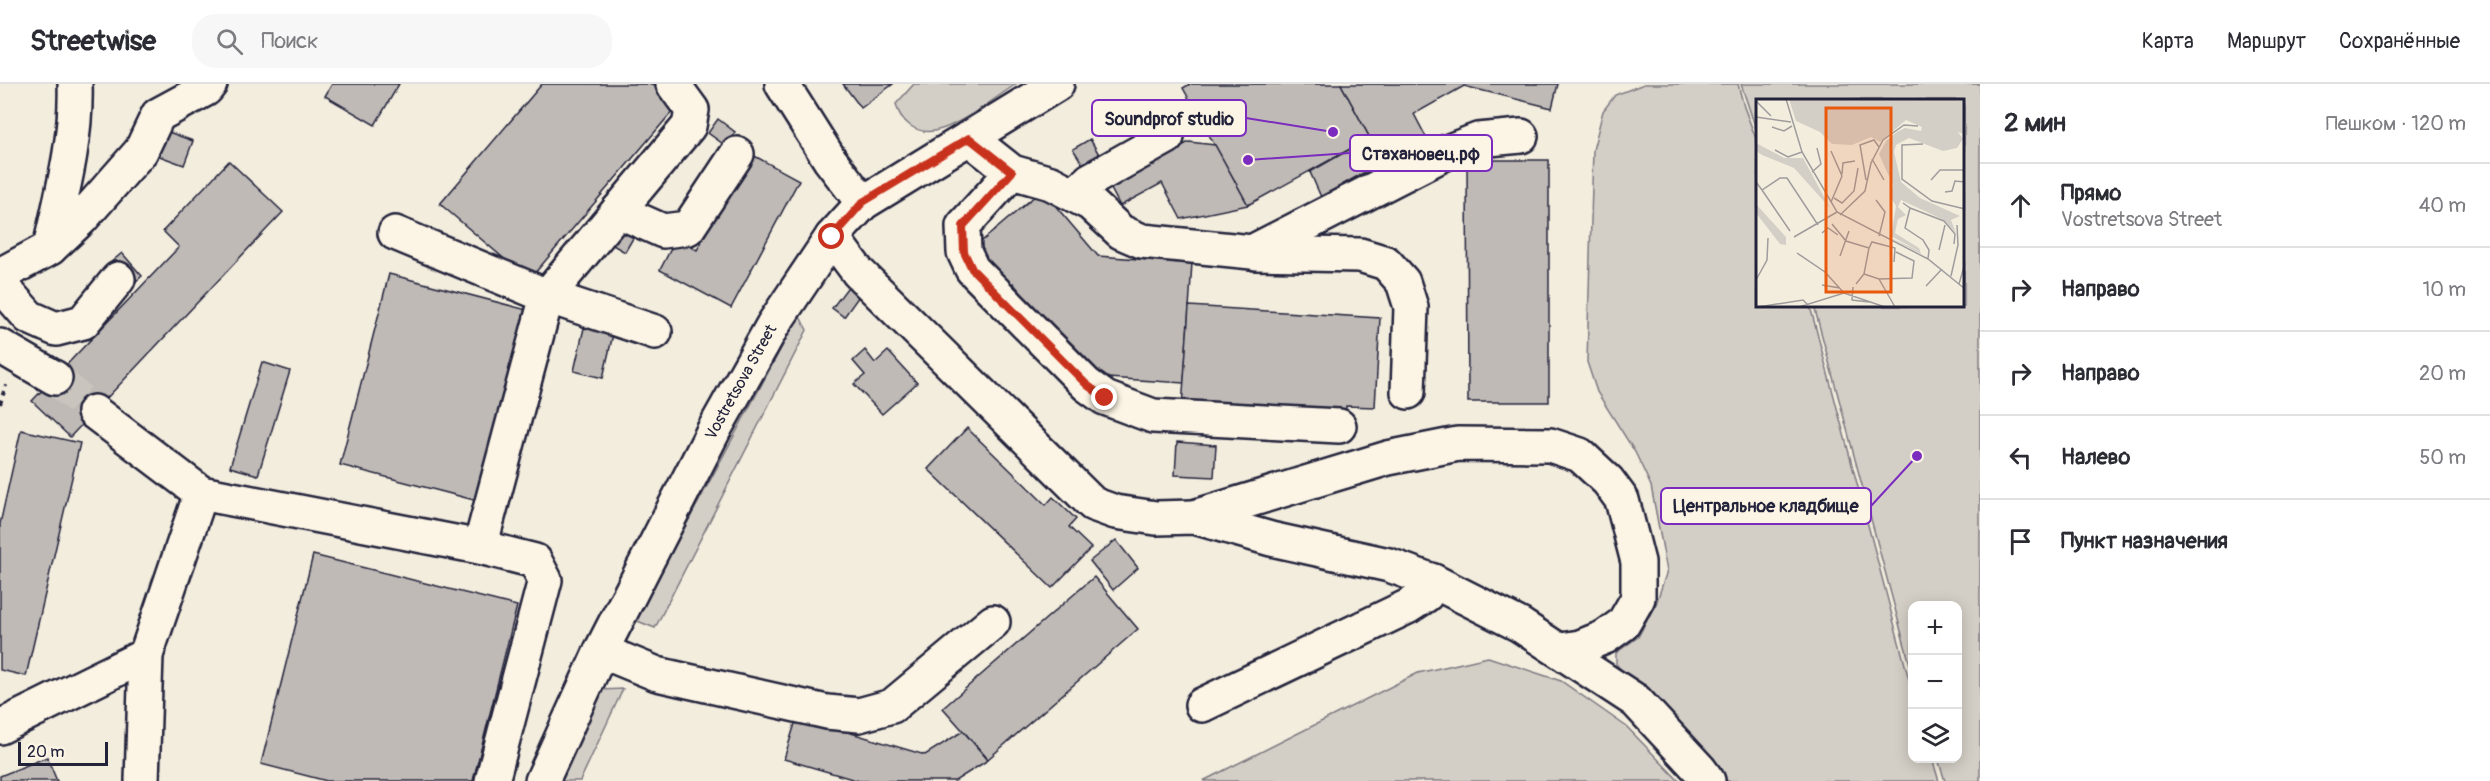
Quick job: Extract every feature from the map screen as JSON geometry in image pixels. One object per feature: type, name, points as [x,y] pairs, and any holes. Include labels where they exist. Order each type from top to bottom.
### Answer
[{"type":"street","points":[[50,248],[71,154],[76,112],[75,84]]},
{"type":"street","points":[[0,275],[50,248],[81,219],[141,151],[158,115],[206,89],[210,84]]},
{"type":"street","points":[[480,547],[547,296],[689,126],[692,110],[673,84]]},
{"type":"street","points":[[782,84],[831,160],[863,202]]},
{"type":"street","name":"Vostretsova Street","points":[[542,781],[601,651],[714,430],[773,325],[832,237],[863,202],[1057,84]]},
{"type":"street","points":[[1252,252],[1447,152],[1478,140],[1521,136]]},
{"type":"street","points":[[1074,195],[1090,180],[1167,137]]},
{"type":"street","points":[[969,138],[1012,172],[1051,183],[1091,204],[1121,232],[1142,241],[1252,252],[1360,255],[1386,263],[1403,282],[1411,307],[1408,392]]},
{"type":"street","points":[[618,211],[663,231],[688,228],[737,154]]},
{"type":"street","points":[[1012,172],[963,226],[964,252],[972,269],[1087,385],[1105,398],[1153,416],[1338,426]]},
{"type":"street","points":[[395,233],[547,296],[655,332]]},
{"type":"street","points":[[832,237],[858,272],[1093,504],[1115,512],[1156,518],[1194,517],[1388,458],[1458,444],[1550,445],[1580,455],[1608,481],[1622,500],[1638,562],[1638,598],[1623,624],[1605,636],[1580,647],[1562,650]]},
{"type":"street","points":[[0,284],[29,317],[56,329],[83,322],[118,279]]},
{"type":"street","points":[[0,345],[55,378]]},
{"type":"street","points":[[94,412],[201,493],[480,547],[535,561],[545,580],[492,781]]},
{"type":"street","points":[[142,781],[146,655],[201,493]]},
{"type":"street","points":[[1194,517],[1271,538],[1389,565],[1433,581],[1520,625],[1562,650],[1636,701],[1708,781]]},
{"type":"street","points":[[1202,705],[1409,606],[1426,595],[1433,581]]},
{"type":"street","points":[[601,651],[657,674],[828,712],[859,715],[892,706],[993,622]]},
{"type":"street","points":[[0,727],[146,655]]},
{"type":"shaded area","points":[[914,84],[1016,84],[953,124],[943,129],[927,131],[909,125],[901,116],[896,104]]},
{"type":"shaded area","points":[[1644,84],[1738,84],[1756,139],[1756,308],[1811,308],[1908,676],[1908,763],[1933,763],[1939,781],[1727,781],[1649,690],[1624,673],[1616,664],[1616,653],[1638,637],[1656,604],[1667,571],[1651,486],[1635,452],[1597,392],[1587,362],[1593,150],[1603,111],[1615,95]]},
{"type":"shaded area","points":[[1741,84],[1980,84],[1980,781],[1945,781],[1939,763],[1962,763],[1962,601],[1908,601],[1908,657],[1815,308],[1965,308],[1965,99],[1756,99],[1756,129]]},
{"type":"shaded area","points":[[799,315],[807,330],[655,628],[635,620]]},
{"type":"shaded area","points":[[1488,657],[1561,681],[1627,727],[1679,781],[1203,781],[1418,673]]},
{"type":"shaded area","points":[[623,689],[580,781],[558,781],[599,690]]},
{"type":"building","points":[[332,84],[399,84],[375,125],[325,96]]},
{"type":"building","points":[[542,84],[652,84],[677,106],[529,280],[440,204]]},
{"type":"building","points":[[843,84],[893,84],[861,108]]},
{"type":"building","points":[[1190,84],[1341,84],[1370,138],[1248,205],[1183,88]]},
{"type":"building","points":[[1341,84],[1558,84],[1552,108],[1464,86],[1414,114],[1426,137],[1321,197],[1310,172],[1370,138]]},
{"type":"building","points":[[718,119],[735,132],[726,146],[708,133]]},
{"type":"building","points":[[163,130],[193,141],[184,165],[154,154]]},
{"type":"building","points":[[1090,139],[1100,156],[1084,166],[1073,149]]},
{"type":"building","points":[[1189,142],[1215,145],[1248,205],[1181,219],[1162,183],[1120,206],[1109,185]]},
{"type":"building","points":[[749,153],[799,180],[731,308],[660,270],[676,239],[697,250]]},
{"type":"building","points":[[1467,160],[1549,160],[1549,402],[1468,402]]},
{"type":"building","points":[[229,161],[283,212],[70,437],[32,401],[179,247],[163,231]]},
{"type":"building","points":[[1042,190],[1098,256],[1192,263],[1184,383],[1092,377],[1013,283],[1003,292],[969,252]]},
{"type":"building","points":[[622,224],[636,233],[625,252],[611,244]]},
{"type":"building","points":[[122,253],[142,276],[131,286],[110,263]]},
{"type":"building","points":[[389,274],[527,310],[478,501],[340,465]]},
{"type":"building","points":[[853,280],[864,289],[844,317],[832,308]]},
{"type":"building","points":[[1189,306],[1380,318],[1375,407],[1346,406],[1345,417],[1182,407]]},
{"type":"building","points":[[584,328],[613,334],[603,378],[574,371]]},
{"type":"building","points":[[865,350],[875,363],[888,351],[917,383],[882,414],[854,384],[865,375],[853,361]]},
{"type":"building","points":[[262,362],[290,371],[258,475],[230,467]]},
{"type":"building","points":[[967,428],[1046,505],[1053,497],[1076,519],[1069,527],[1091,548],[1052,588],[928,469]]},
{"type":"building","points":[[21,430],[80,443],[26,676],[0,670],[0,524]]},
{"type":"building","points":[[1177,442],[1216,445],[1214,477],[1175,475]]},
{"type":"building","points":[[1116,540],[1138,568],[1113,590],[1090,561]]},
{"type":"building","points":[[313,555],[517,606],[473,781],[327,781],[261,764]]},
{"type":"building","points":[[1094,577],[1138,629],[988,759],[943,708]]},
{"type":"building","points":[[797,717],[925,755],[963,731],[988,760],[955,781],[859,781],[784,759]]},
{"type":"building","points":[[47,757],[57,781],[0,781],[0,776]]},
{"type":"tunnel","points":[[55,378],[94,412]]},
{"type":"place","name":"Soundprof studio","points":[[1333,132]]},
{"type":"place","name":"Стахановец.рф","points":[[1248,160]]},
{"type":"place","name":"Центральное кладбище","points":[[1917,456]]},
{"type":"route","points":[[832,237],[863,202],[969,138],[1012,172],[963,226],[964,252],[972,269],[1087,385],[1105,398]]}]
